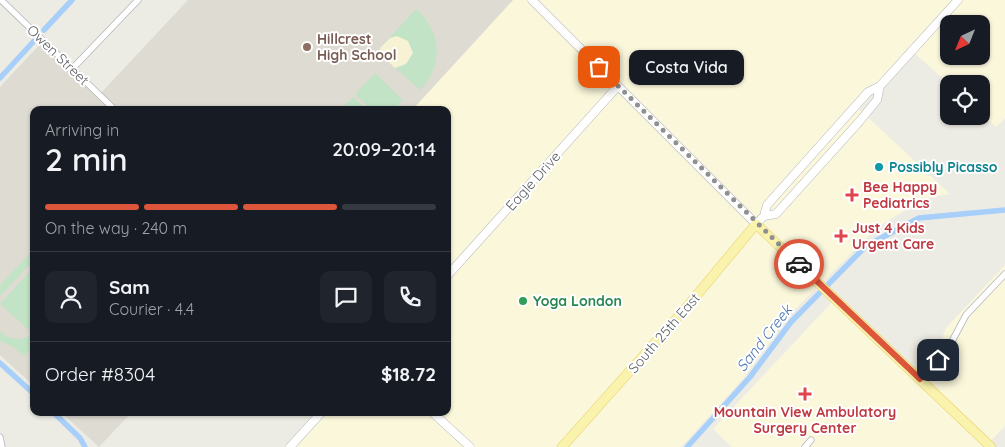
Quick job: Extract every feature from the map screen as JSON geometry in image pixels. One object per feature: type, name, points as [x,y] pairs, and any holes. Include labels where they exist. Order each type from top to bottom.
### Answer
[{"type":"main road","points":[[532,0],[756,224],[992,447]]},
{"type":"main road","name":"South 25th East","points":[[562,447],[680,316],[764,216],[767,205],[809,157],[868,92],[880,86],[958,0]]},
{"type":"main road","name":"Eagle Drive","points":[[451,272],[618,86]]},
{"type":"main road","name":"South 25th East","points":[[764,216],[776,214],[830,156],[877,100],[880,86]]},
{"type":"main road","points":[[290,447],[318,416]]},
{"type":"main road","points":[[436,416],[470,447]]},
{"type":"street","name":"Owen Street","points":[[1,0],[111,106]]},
{"type":"street","points":[[72,69],[138,0]]},
{"type":"street","points":[[920,379],[948,347],[966,315],[1005,274]]},
{"type":"street","points":[[0,437],[2,447]]},
{"type":"street","points":[[805,447],[811,440]]},
{"type":"shaded area","name":"Hillcrest High School","points":[[188,0],[513,0],[416,106],[30,106],[30,382],[0,355],[0,87],[43,41],[99,95]]},
{"type":"shaded area","points":[[513,0],[1005,0],[1005,118],[996,127],[990,122],[990,75],[940,76],[912,51],[859,109],[950,194],[923,199],[878,227],[789,315],[742,380],[681,447],[291,447],[319,416],[451,416],[451,106],[416,106]]},
{"type":"shaded area","points":[[1005,265],[1005,426],[988,444],[991,447],[732,447],[713,429],[835,299],[913,372],[939,346],[946,328]]},
{"type":"shaded area","points":[[65,416],[128,416],[99,447]]},
{"type":"green space","points":[[416,9],[431,28],[437,48],[433,70],[420,90],[380,54],[380,48]]},
{"type":"green space","points":[[375,73],[403,100],[397,106],[367,106],[355,94]]},
{"type":"green space","points":[[353,97],[363,106],[344,106]]},
{"type":"green space","points":[[30,253],[30,264],[0,296],[0,285]]},
{"type":"green space","points":[[30,271],[30,331],[0,304]]},
{"type":"green space","points":[[0,331],[8,337],[16,339],[30,336],[30,349],[24,356],[13,347],[0,341]]},
{"type":"sand","points":[[397,36],[408,41],[413,53],[406,64],[395,68],[380,54],[380,48],[390,38]]},
{"type":"waterway","points":[[44,30],[72,0]]},
{"type":"waterway","points":[[0,78],[34,41]]},
{"type":"waterway","name":"Sand Creek","points":[[687,447],[750,377],[791,322],[866,246],[919,218],[1005,210]]},
{"type":"waterway","points":[[0,363],[30,390]]},
{"type":"waterway","points":[[57,416],[80,438],[85,447]]},
{"type":"way so far","points":[[599,67],[756,224],[799,264]]},
{"type":"place","name":"Hillcrest High School","points":[[307,47]]},
{"type":"place","name":"Costa Vida","points":[[599,67]]},
{"type":"place","name":"Possibly Picasso","points":[[879,167]]},
{"type":"place","name":"Bee Happy Pediatrics","points":[[852,195]]},
{"type":"place","name":"Just 4 Kids Urgent Care","points":[[841,236]]},
{"type":"place","name":"Yoga London","points":[[523,301]]},
{"type":"place","name":"Mountain View Ambulatory Surgery Center","points":[[805,394]]},
{"type":"route","points":[[799,264],[920,379],[938,360]]}]
